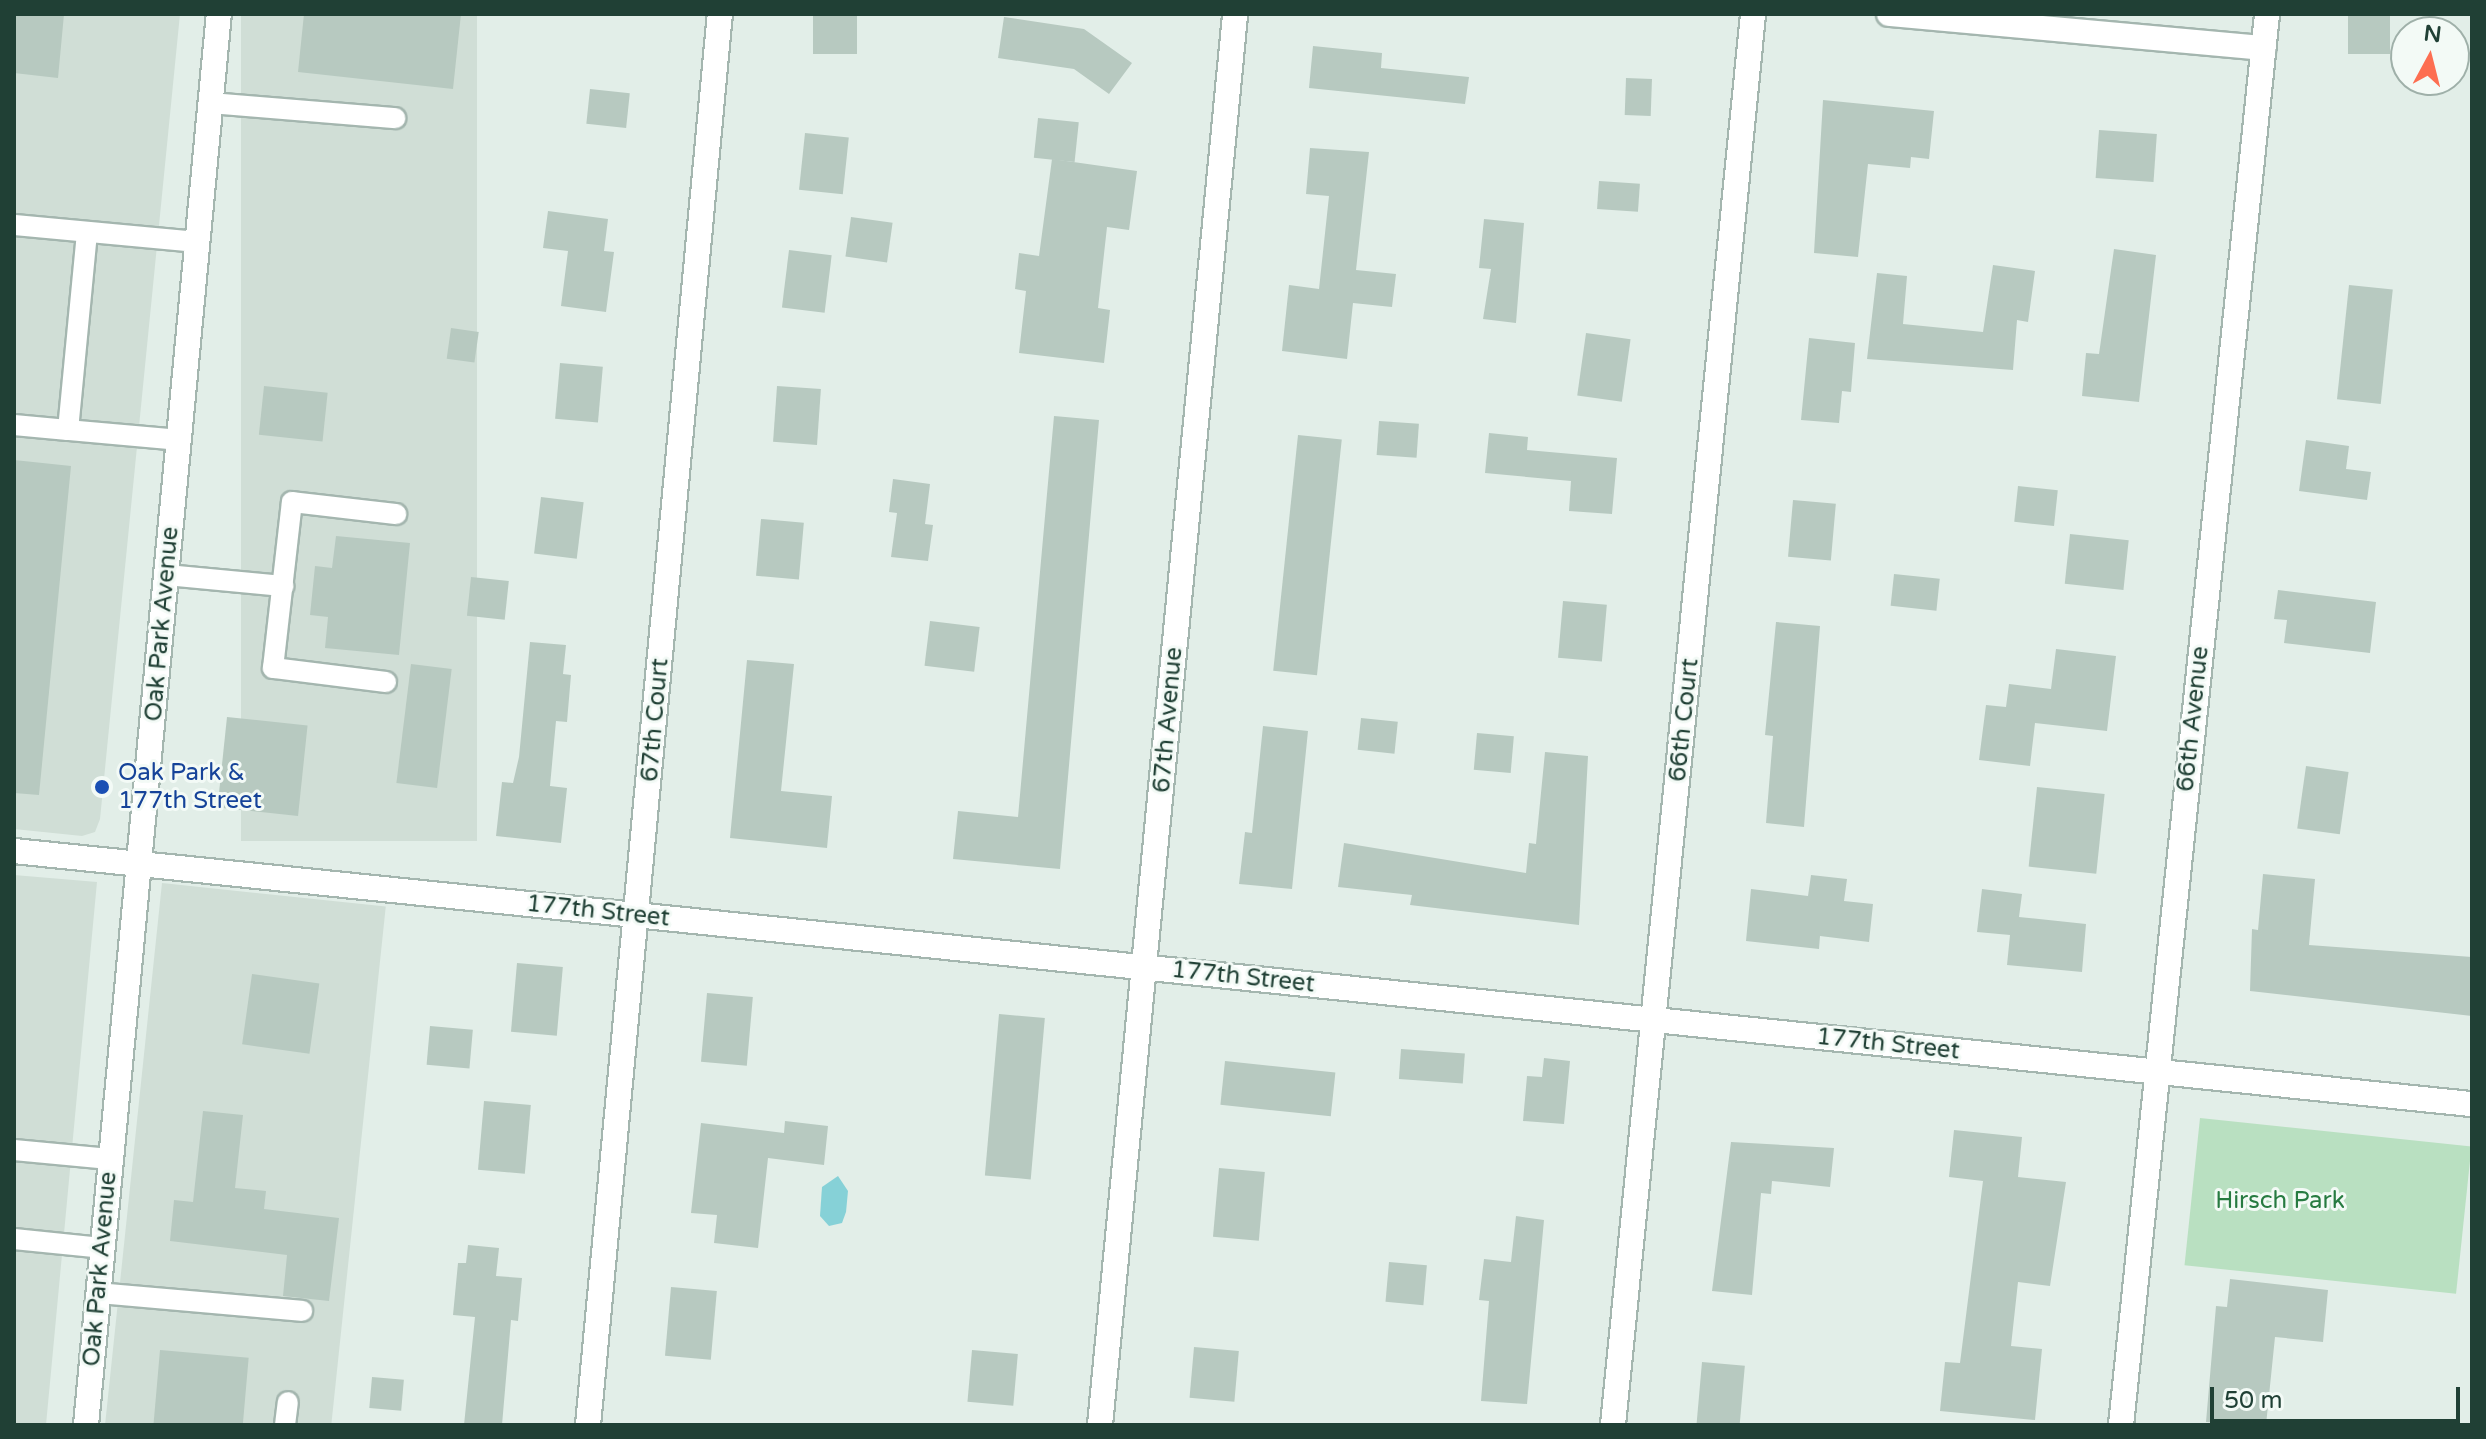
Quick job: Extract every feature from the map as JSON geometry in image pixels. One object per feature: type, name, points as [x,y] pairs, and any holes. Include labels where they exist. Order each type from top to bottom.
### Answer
[{"type":"street","name":"Oak Park Avenue","points":[[86,1425],[219,14]]},
{"type":"street","name":"67th Court","points":[[588,1425],[720,14]]},
{"type":"street","name":"67th Avenue","points":[[1100,1425],[1235,14]]},
{"type":"street","name":"66th Court","points":[[1613,1425],[1753,14]]},
{"type":"street","points":[[1889,14],[2263,48]]},
{"type":"street","name":"66th Avenue","points":[[2121,1425],[2267,14]]},
{"type":"street","name":"177th Street","points":[[14,851],[2472,1104]]},
{"type":"lane","points":[[211,103],[395,118]]},
{"type":"lane","points":[[14,225],[198,242]]},
{"type":"lane","points":[[68,430],[87,232]]},
{"type":"lane","points":[[14,425],[179,440]]},
{"type":"lane","points":[[386,682],[273,668],[292,502],[396,514]]},
{"type":"lane","points":[[166,575],[283,586]]},
{"type":"lane","points":[[14,1150],[110,1159]]},
{"type":"lane","points":[[14,1239],[102,1248]]},
{"type":"lane","points":[[98,1293],[302,1311]]},
{"type":"lane","points":[[285,1425],[288,1402]]},
{"type":"shaded area","points":[[14,14],[180,14],[100,819],[95,832],[82,836],[14,829]]},
{"type":"shaded area","points":[[241,14],[477,14],[477,841],[241,841]]},
{"type":"shaded area","points":[[14,875],[97,882],[46,1425],[14,1425]]},
{"type":"shaded area","points":[[162,883],[386,907],[331,1425],[105,1424]]},
{"type":"green space","name":"Hirsch Park","points":[[2200,1118],[2472,1147],[2456,1294],[2185,1265]]},
{"type":"water","points":[[838,1176],[848,1191],[846,1212],[842,1223],[829,1226],[820,1216],[822,1187]]},
{"type":"building","points":[[14,14],[64,14],[58,78],[14,73]]},
{"type":"building","points":[[304,14],[461,14],[453,89],[298,72]]},
{"type":"building","points":[[813,14],[857,14],[857,54],[813,54]]},
{"type":"building","points":[[2348,14],[2390,14],[2390,54],[2348,54]]},
{"type":"building","points":[[1004,17],[1084,29],[1132,63],[1109,94],[1074,69],[998,58]]},
{"type":"building","points":[[1313,46],[1382,53],[1381,68],[1469,77],[1465,104],[1309,88]]},
{"type":"building","points":[[1626,78],[1652,79],[1651,116],[1625,115]]},
{"type":"building","points":[[590,89],[630,93],[626,128],[586,124]]},
{"type":"building","points":[[1823,100],[1934,111],[1929,159],[1911,157],[1910,168],[1868,164],[1858,257],[1814,253]]},
{"type":"building","points":[[1038,118],[1079,122],[1075,162],[1034,158]]},
{"type":"building","points":[[2099,130],[2157,134],[2154,182],[2096,178]]},
{"type":"building","points":[[805,133],[849,138],[843,194],[799,190]]},
{"type":"building","points":[[1310,148],[1369,152],[1356,270],[1396,274],[1392,307],[1353,303],[1347,359],[1282,351],[1289,285],[1319,289],[1329,196],[1306,194]]},
{"type":"building","points":[[1052,159],[1137,171],[1129,230],[1107,227],[1098,308],[1110,310],[1104,363],[1019,353],[1026,291],[1015,289],[1019,253],[1039,256]]},
{"type":"building","points":[[1599,181],[1640,184],[1638,212],[1597,209]]},
{"type":"building","points":[[548,211],[608,219],[604,251],[614,252],[606,312],[561,306],[568,251],[543,248]]},
{"type":"building","points":[[851,217],[893,223],[887,262],[845,257]]},
{"type":"building","points":[[1484,219],[1524,223],[1516,323],[1483,319],[1491,269],[1479,268]]},
{"type":"building","points":[[2114,249],[2156,255],[2139,402],[2082,396],[2086,353],[2099,354]]},
{"type":"building","points":[[789,250],[832,255],[825,313],[782,308]]},
{"type":"building","points":[[1993,265],[2035,271],[2028,322],[2017,320],[2013,370],[1867,359],[1877,273],[1907,276],[1903,324],[1983,332]]},
{"type":"building","points":[[2349,285],[2393,290],[2381,404],[2337,399]]},
{"type":"building","points":[[451,328],[479,332],[474,363],[447,359]]},
{"type":"building","points":[[1586,333],[1631,339],[1622,402],[1577,395]]},
{"type":"building","points":[[1809,338],[1855,343],[1851,392],[1842,391],[1839,423],[1801,420]]},
{"type":"building","points":[[560,363],[603,367],[598,423],[555,419]]},
{"type":"building","points":[[264,386],[328,393],[323,441],[259,435]]},
{"type":"building","points":[[777,386],[821,389],[817,445],[773,442]]},
{"type":"building","points":[[1054,416],[1099,420],[1060,869],[953,859],[958,811],[1018,817]]},
{"type":"building","points":[[1379,421],[1419,424],[1417,458],[1377,455]]},
{"type":"building","points":[[1489,433],[1528,437],[1527,450],[1617,458],[1612,514],[1569,511],[1571,481],[1485,473]]},
{"type":"building","points":[[1298,435],[1342,440],[1317,675],[1273,671]]},
{"type":"building","points":[[2306,440],[2349,446],[2346,469],[2371,472],[2367,500],[2299,491]]},
{"type":"building","points":[[14,460],[71,466],[39,795],[14,793]]},
{"type":"building","points":[[893,479],[930,484],[925,524],[933,525],[928,561],[891,557],[897,513],[889,512]]},
{"type":"building","points":[[2018,486],[2058,490],[2054,526],[2014,522]]},
{"type":"building","points":[[541,497],[584,502],[577,559],[534,554]]},
{"type":"building","points":[[1793,500],[1836,504],[1831,561],[1788,557]]},
{"type":"building","points":[[761,519],[804,523],[799,580],[756,576]]},
{"type":"building","points":[[2070,534],[2129,540],[2123,590],[2065,584]]},
{"type":"building","points":[[336,536],[410,543],[399,655],[325,648],[328,617],[310,615],[315,566],[332,568]]},
{"type":"building","points":[[1894,574],[1940,579],[1936,611],[1891,606]]},
{"type":"building","points":[[471,577],[509,581],[505,620],[467,616]]},
{"type":"building","points":[[2278,590],[2376,602],[2370,653],[2284,643],[2287,620],[2274,619]]},
{"type":"building","points":[[1563,601],[1607,605],[1602,662],[1558,658]]},
{"type":"building","points":[[930,621],[980,627],[974,672],[925,666]]},
{"type":"building","points":[[1776,622],[1820,626],[1804,827],[1766,823],[1773,736],[1765,735]]},
{"type":"building","points":[[530,642],[566,645],[563,674],[571,675],[567,722],[556,721],[550,786],[567,788],[561,843],[496,836],[502,782],[513,783],[519,757]]},
{"type":"building","points":[[2056,649],[2116,656],[2107,731],[2035,723],[2030,766],[1979,760],[1986,705],[2006,707],[2009,684],[2051,689]]},
{"type":"building","points":[[747,660],[794,664],[781,791],[832,796],[827,848],[730,838]]},
{"type":"building","points":[[411,664],[452,669],[437,788],[396,783]]},
{"type":"building","points":[[227,717],[308,725],[298,816],[217,808]]},
{"type":"building","points":[[1361,718],[1398,722],[1394,754],[1358,750]]},
{"type":"building","points":[[1263,726],[1308,731],[1292,889],[1239,884],[1245,832],[1252,833]]},
{"type":"building","points":[[1477,733],[1514,736],[1511,773],[1474,770]]},
{"type":"building","points":[[1545,752],[1588,756],[1579,925],[1410,905],[1412,895],[1338,887],[1344,843],[1526,873],[1529,843],[1536,844]]},
{"type":"building","points":[[2306,766],[2349,772],[2340,834],[2297,828]]},
{"type":"building","points":[[2037,787],[2105,794],[2096,874],[2029,867]]},
{"type":"building","points":[[2263,874],[2315,879],[2309,945],[2472,957],[2472,1016],[2250,991],[2252,929],[2258,930]]},
{"type":"building","points":[[1811,875],[1847,879],[1844,901],[1873,904],[1869,942],[1820,936],[1819,949],[1746,941],[1751,889],[1808,896]]},
{"type":"building","points":[[1982,889],[2022,894],[2019,917],[2086,924],[2082,972],[2007,965],[2010,935],[1977,932]]},
{"type":"building","points":[[517,963],[563,967],[557,1036],[511,1032]]},
{"type":"building","points":[[252,974],[319,983],[309,1054],[242,1044]]},
{"type":"building","points":[[707,993],[753,997],[747,1066],[701,1062]]},
{"type":"building","points":[[999,1014],[1045,1018],[1031,1179],[985,1175]]},
{"type":"building","points":[[430,1026],[473,1030],[469,1069],[427,1065]]},
{"type":"building","points":[[1401,1049],[1465,1053],[1463,1083],[1399,1079]]},
{"type":"building","points":[[1544,1058],[1570,1061],[1564,1124],[1523,1121],[1527,1076],[1542,1077]]},
{"type":"building","points":[[1225,1061],[1335,1073],[1331,1116],[1220,1105]]},
{"type":"building","points":[[484,1101],[531,1105],[525,1174],[478,1170]]},
{"type":"building","points":[[203,1111],[243,1115],[235,1188],[266,1191],[264,1209],[339,1218],[329,1301],[283,1296],[287,1255],[170,1241],[174,1200],[193,1202]]},
{"type":"building","points":[[785,1121],[828,1126],[824,1165],[768,1158],[758,1248],[714,1243],[717,1215],[691,1213],[701,1123],[784,1133]]},
{"type":"building","points":[[1954,1130],[2022,1137],[2018,1177],[2066,1182],[2050,1286],[2018,1282],[2011,1346],[2042,1349],[2035,1420],[1940,1411],[1945,1362],[1960,1363],[1983,1181],[1949,1177]]},
{"type":"building","points":[[1731,1142],[1834,1148],[1830,1187],[1772,1181],[1771,1194],[1761,1193],[1752,1295],[1712,1291]]},
{"type":"building","points":[[1219,1168],[1265,1172],[1259,1241],[1213,1237]]},
{"type":"building","points":[[1516,1216],[1544,1220],[1527,1404],[1481,1401],[1489,1301],[1479,1300],[1484,1259],[1511,1262]]},
{"type":"building","points":[[468,1245],[499,1248],[496,1276],[522,1278],[518,1321],[511,1320],[502,1425],[464,1425],[475,1317],[453,1315],[458,1263],[466,1263]]},
{"type":"building","points":[[1389,1262],[1427,1265],[1423,1305],[1386,1302]]},
{"type":"building","points":[[2230,1279],[2328,1290],[2323,1342],[2275,1337],[2266,1425],[2206,1422],[2216,1306],[2227,1307]]},
{"type":"building","points":[[671,1287],[717,1291],[711,1360],[665,1356]]},
{"type":"building","points":[[1194,1347],[1239,1351],[1234,1402],[1190,1398]]},
{"type":"building","points":[[160,1350],[249,1358],[243,1425],[153,1425]]},
{"type":"building","points":[[972,1350],[1018,1354],[1013,1406],[967,1402]]},
{"type":"building","points":[[1702,1362],[1745,1366],[1740,1425],[1697,1425]]},
{"type":"building","points":[[372,1377],[404,1380],[401,1411],[369,1408]]},
{"type":"place","name":"Oak Park & 177th Street","points":[[102,787]]}]
